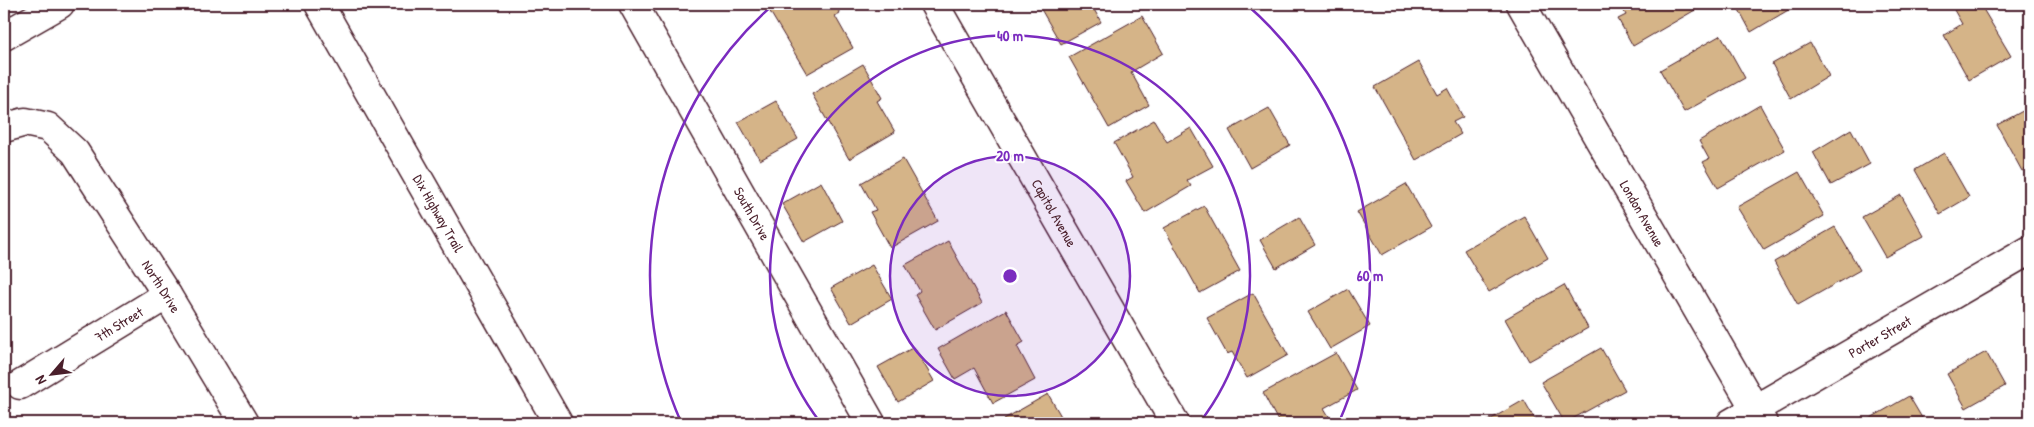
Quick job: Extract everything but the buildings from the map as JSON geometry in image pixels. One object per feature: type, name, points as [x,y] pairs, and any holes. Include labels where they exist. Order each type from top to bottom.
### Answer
[{"type":"street","points":[[4,36],[60,4]]},
{"type":"street","name":"Dix Highway Trail","points":[[319,4],[558,423]]},
{"type":"street","name":"South Drive","points":[[633,4],[871,423]]},
{"type":"street","name":"Capitol Avenue","points":[[934,4],[1175,423]]},
{"type":"street","name":"London Avenue","points":[[1521,4],[1759,416]]},
{"type":"street","name":"North Drive","points":[[4,128],[25,122],[48,126],[75,152],[167,296],[244,423]]},
{"type":"street","name":"Porter Street","points":[[1731,423],[1759,416],[2030,250]]},
{"type":"street","name":"7th Street","points":[[20,386],[167,296]]}]
